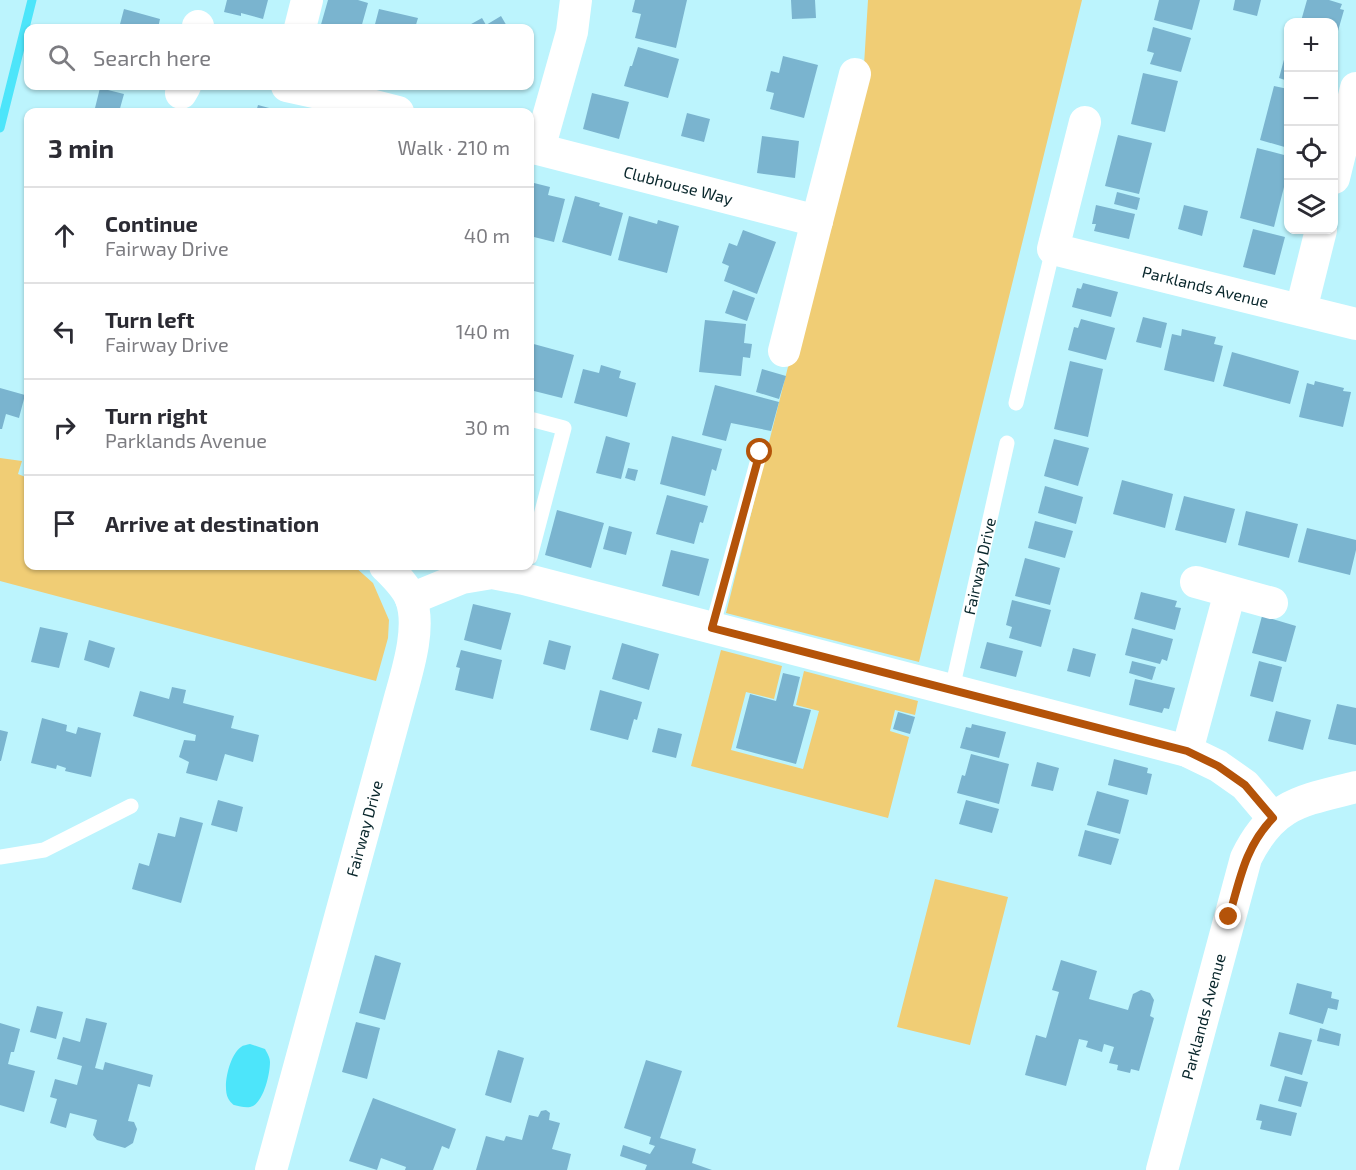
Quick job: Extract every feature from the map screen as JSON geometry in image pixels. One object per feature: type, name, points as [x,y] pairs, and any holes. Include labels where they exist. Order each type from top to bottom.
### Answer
[{"type":"street","points":[[301,24],[307,0]]},
{"type":"street","name":"Clubhouse Way","points":[[576,0],[572,32],[534,148],[817,221]]},
{"type":"street","points":[[784,351],[855,74]]},
{"type":"street","points":[[1338,162],[1356,88]]},
{"type":"street","points":[[299,90],[349,106],[365,108]]},
{"type":"street","points":[[1053,249],[1085,122]]},
{"type":"street","points":[[1301,310],[1320,234]]},
{"type":"street","name":"Parklands Avenue","points":[[1053,249],[1356,324]]},
{"type":"street","points":[[534,569],[712,628],[1187,751],[1218,766],[1245,785],[1273,818]]},
{"type":"street","points":[[389,570],[399,580],[411,599],[462,578],[510,570]]},
{"type":"street","points":[[1196,582],[1272,603]]},
{"type":"street","points":[[1187,751],[1230,592]]},
{"type":"street","name":"Fairway Drive","points":[[271,1170],[413,645],[414,622],[411,599]]},
{"type":"street","name":"Parklands Avenue","points":[[1162,1170],[1246,858],[1255,839],[1273,818],[1288,807],[1356,787]]},
{"type":"lane","points":[[1016,403],[1053,249]]},
{"type":"lane","points":[[534,419],[564,428],[534,541]]},
{"type":"lane","name":"Fairway Drive","points":[[951,689],[1007,443]]},
{"type":"lane","points":[[712,628],[760,452]]},
{"type":"lane","points":[[0,857],[44,850],[131,806]]},
{"type":"shaded area","points":[[868,0],[1082,0],[919,662],[726,613],[864,65]]},
{"type":"shaded area","points":[[0,458],[22,461],[18,474],[24,476],[24,570],[358,570],[373,583],[389,620],[388,638],[376,681],[0,581]]},
{"type":"shaded area","points":[[721,650],[782,666],[774,699],[746,692],[731,750],[803,769],[819,711],[796,705],[804,671],[918,701],[915,715],[895,710],[890,731],[909,737],[888,818],[691,766]]},
{"type":"shaded area","points":[[935,879],[1008,897],[970,1045],[897,1027]]},
{"type":"water","points":[[250,1044],[265,1049],[270,1058],[270,1067],[266,1086],[257,1103],[246,1107],[232,1103],[226,1093],[226,1086],[233,1056],[242,1046]]},
{"type":"building","points":[[227,0],[268,0],[263,19],[241,13],[241,16],[224,12]]},
{"type":"building","points":[[328,0],[358,0],[368,3],[362,24],[321,24]]},
{"type":"building","points":[[635,0],[687,0],[676,48],[635,38],[641,14],[632,12]]},
{"type":"building","points":[[791,0],[815,0],[816,18],[792,19]]},
{"type":"building","points":[[1159,0],[1200,0],[1192,30],[1154,20]]},
{"type":"building","points":[[1235,0],[1261,0],[1257,16],[1233,10]]},
{"type":"building","points":[[1307,0],[1329,0],[1342,4],[1340,9],[1344,10],[1338,31],[1338,18],[1302,18]]},
{"type":"building","points":[[124,9],[160,19],[159,24],[120,24]]},
{"type":"building","points":[[379,9],[418,18],[416,24],[375,24]]},
{"type":"building","points":[[501,16],[506,24],[488,24]]},
{"type":"building","points":[[482,18],[485,24],[471,24]]},
{"type":"building","points":[[1153,27],[1191,38],[1181,72],[1150,64],[1154,53],[1147,51]]},
{"type":"building","points":[[638,47],[679,59],[668,98],[624,86]]},
{"type":"building","points":[[783,56],[818,65],[804,118],[770,109],[774,93],[766,91],[771,71],[779,73]]},
{"type":"building","points":[[1284,60],[1284,80],[1279,78]]},
{"type":"building","points":[[1143,73],[1178,81],[1165,132],[1131,124]]},
{"type":"building","points":[[1274,86],[1284,88],[1284,147],[1260,140]]},
{"type":"building","points":[[100,90],[124,94],[120,108],[95,108]]},
{"type":"building","points":[[592,93],[629,102],[619,139],[583,129]]},
{"type":"building","points":[[687,113],[710,119],[704,142],[681,136]]},
{"type":"building","points":[[1118,135],[1152,143],[1139,194],[1105,186]]},
{"type":"building","points":[[762,136],[799,141],[795,178],[757,173]]},
{"type":"building","points":[[1257,148],[1284,155],[1284,187],[1274,227],[1240,218]]},
{"type":"building","points":[[534,183],[550,187],[548,195],[565,199],[554,242],[534,237]]},
{"type":"building","points":[[1117,192],[1140,198],[1137,210],[1114,204]]},
{"type":"building","points":[[575,196],[623,213],[611,256],[562,242]]},
{"type":"building","points":[[1096,205],[1135,214],[1129,239],[1094,231],[1096,224],[1092,224]]},
{"type":"building","points":[[1184,205],[1208,211],[1202,236],[1178,229]]},
{"type":"building","points":[[629,216],[657,224],[658,220],[679,226],[667,273],[618,260]]},
{"type":"building","points":[[1253,229],[1285,237],[1275,275],[1243,267]]},
{"type":"building","points":[[743,230],[776,242],[757,294],[724,281],[729,266],[722,263],[729,243],[737,246]]},
{"type":"building","points":[[1083,283],[1118,292],[1111,317],[1072,307],[1077,288],[1081,289]]},
{"type":"building","points":[[733,290],[755,298],[747,321],[725,313]]},
{"type":"building","points":[[1143,317],[1167,323],[1161,348],[1136,342]]},
{"type":"building","points":[[1081,319],[1115,328],[1106,360],[1068,350],[1074,327],[1078,328]]},
{"type":"building","points":[[705,320],[746,324],[744,343],[752,344],[750,358],[743,357],[741,376],[699,372]]},
{"type":"building","points":[[1182,329],[1216,337],[1214,344],[1223,346],[1214,382],[1164,370],[1172,334],[1181,336]]},
{"type":"building","points":[[534,344],[574,355],[562,398],[534,391]]},
{"type":"building","points":[[1232,352],[1299,371],[1290,404],[1223,386]]},
{"type":"building","points":[[1070,361],[1103,369],[1088,437],[1054,429]]},
{"type":"building","points":[[601,365],[621,371],[619,378],[636,383],[627,417],[574,403],[583,369],[599,373]]},
{"type":"building","points":[[762,369],[786,376],[779,399],[756,392]]},
{"type":"building","points":[[1315,381],[1351,392],[1343,427],[1299,417],[1307,383],[1314,385]]},
{"type":"building","points":[[715,385],[779,402],[771,431],[731,423],[726,441],[702,435]]},
{"type":"building","points":[[0,388],[24,395],[19,418],[6,414],[2,429],[0,429]]},
{"type":"building","points":[[606,436],[630,443],[621,479],[596,473]]},
{"type":"building","points":[[672,436],[722,449],[716,471],[712,469],[705,496],[660,484]]},
{"type":"building","points":[[1054,439],[1089,448],[1078,486],[1044,476]]},
{"type":"building","points":[[628,468],[638,470],[635,481],[625,478]]},
{"type":"building","points":[[1122,480],[1173,494],[1165,528],[1113,514]]},
{"type":"building","points":[[1045,486],[1083,497],[1076,524],[1038,513]]},
{"type":"building","points":[[667,495],[708,506],[703,523],[700,522],[694,544],[656,534]]},
{"type":"building","points":[[1184,496],[1235,509],[1226,543],[1175,530]]},
{"type":"building","points":[[557,510],[604,523],[591,568],[545,555]]},
{"type":"building","points":[[1246,511],[1298,524],[1289,558],[1238,545]]},
{"type":"building","points":[[1035,521],[1073,531],[1065,558],[1028,548]]},
{"type":"building","points":[[609,526],[632,532],[626,555],[603,549]]},
{"type":"building","points":[[1307,528],[1356,540],[1350,575],[1298,562]]},
{"type":"building","points":[[671,550],[709,559],[699,596],[662,586]]},
{"type":"building","points":[[1025,558],[1060,568],[1050,605],[1015,596]]},
{"type":"building","points":[[1141,592],[1177,601],[1175,607],[1181,608],[1175,630],[1134,619]]},
{"type":"building","points":[[1012,600],[1051,610],[1041,647],[1009,638],[1012,627],[1006,625]]},
{"type":"building","points":[[473,604],[511,613],[501,650],[464,640]]},
{"type":"building","points":[[1262,616],[1296,626],[1286,662],[1252,653]]},
{"type":"building","points":[[40,627],[68,633],[59,668],[31,662]]},
{"type":"building","points":[[1132,628],[1173,639],[1167,661],[1162,659],[1160,664],[1125,655]]},
{"type":"building","points":[[89,640],[115,648],[109,668],[84,660]]},
{"type":"building","points":[[549,640],[571,646],[565,670],[543,664]]},
{"type":"building","points":[[987,642],[1023,651],[1016,677],[980,668]]},
{"type":"building","points":[[622,643],[659,654],[649,690],[612,679]]},
{"type":"building","points":[[1073,648],[1096,654],[1090,677],[1067,671]]},
{"type":"building","points":[[461,650],[502,660],[493,699],[455,690],[460,668],[456,667]]},
{"type":"building","points":[[1132,661],[1156,667],[1152,680],[1129,673]]},
{"type":"building","points":[[1259,661],[1282,667],[1273,702],[1250,696]]},
{"type":"building","points":[[783,673],[800,677],[793,706],[811,710],[796,764],[736,748],[750,694],[776,701]]},
{"type":"building","points":[[1135,679],[1175,688],[1169,709],[1164,708],[1162,713],[1129,705]]},
{"type":"building","points":[[172,687],[186,690],[183,703],[234,716],[231,728],[259,735],[253,762],[225,754],[217,781],[186,773],[189,762],[179,757],[184,740],[195,741],[196,735],[133,716],[140,691],[169,699]]},
{"type":"building","points":[[600,690],[642,702],[628,740],[590,730]]},
{"type":"building","points":[[1337,704],[1356,708],[1356,745],[1328,739]]},
{"type":"building","points":[[1276,711],[1311,720],[1303,750],[1268,741]]},
{"type":"building","points":[[898,712],[915,717],[910,734],[893,729]]},
{"type":"building","points":[[42,718],[67,725],[66,731],[76,734],[78,727],[101,733],[91,777],[65,771],[66,768],[57,765],[56,769],[31,763]]},
{"type":"building","points":[[972,724],[1006,732],[999,758],[960,748],[966,727],[971,728]]},
{"type":"building","points":[[658,728],[682,734],[676,758],[652,752]]},
{"type":"building","points":[[0,730],[8,732],[1,761],[0,761]]},
{"type":"building","points":[[971,754],[1009,764],[999,804],[957,793]]},
{"type":"building","points":[[1114,759],[1148,768],[1147,773],[1152,774],[1147,795],[1108,785]]},
{"type":"building","points":[[1037,762],[1059,768],[1053,791],[1031,786]]},
{"type":"building","points":[[1097,791],[1129,800],[1120,834],[1087,825]]},
{"type":"building","points":[[218,800],[243,807],[237,832],[211,825]]},
{"type":"building","points":[[966,800],[999,809],[992,833],[959,824]]},
{"type":"building","points":[[180,817],[203,823],[181,903],[132,889],[139,863],[149,866],[158,833],[175,837]]},
{"type":"building","points":[[1085,830],[1119,839],[1111,865],[1078,856]]},
{"type":"building","points":[[375,955],[401,963],[385,1020],[359,1013]]},
{"type":"building","points":[[1061,960],[1097,971],[1089,999],[1128,1010],[1133,994],[1141,990],[1150,993],[1154,1000],[1150,1016],[1154,1018],[1139,1071],[1131,1069],[1130,1073],[1117,1070],[1118,1065],[1109,1063],[1114,1047],[1104,1044],[1102,1052],[1086,1047],[1088,1041],[1079,1039],[1066,1086],[1025,1075],[1036,1035],[1046,1038],[1059,992],[1052,990]]},
{"type":"building","points":[[1297,983],[1332,992],[1331,998],[1339,1000],[1337,1010],[1328,1008],[1323,1024],[1289,1014]]},
{"type":"building","points":[[37,1006],[63,1012],[56,1039],[30,1032]]},
{"type":"building","points":[[86,1018],[107,1023],[95,1068],[103,1070],[105,1062],[153,1075],[150,1087],[138,1084],[128,1121],[134,1122],[137,1129],[133,1143],[125,1148],[97,1140],[93,1135],[97,1120],[70,1113],[66,1128],[50,1123],[57,1099],[50,1097],[55,1079],[77,1085],[82,1066],[57,1059],[63,1037],[80,1042]]},
{"type":"building","points":[[356,1022],[380,1028],[367,1079],[342,1072]]},
{"type":"building","points":[[0,1023],[20,1029],[8,1064],[35,1071],[24,1112],[0,1105]]},
{"type":"building","points":[[1320,1028],[1341,1034],[1339,1046],[1317,1041]]},
{"type":"building","points":[[1279,1032],[1312,1040],[1302,1075],[1270,1066]]},
{"type":"building","points":[[498,1050],[524,1058],[511,1103],[485,1095]]},
{"type":"building","points":[[646,1060],[682,1071],[660,1138],[696,1149],[692,1163],[712,1170],[645,1170],[647,1165],[620,1156],[623,1145],[650,1154],[655,1146],[649,1144],[651,1137],[624,1128]]},
{"type":"building","points":[[1285,1076],[1308,1082],[1301,1107],[1278,1101]]},
{"type":"building","points":[[373,1098],[456,1129],[449,1149],[442,1146],[433,1170],[405,1170],[406,1167],[381,1158],[377,1170],[349,1161]]},
{"type":"building","points":[[1260,1104],[1297,1113],[1291,1136],[1260,1129],[1262,1121],[1256,1120]]},
{"type":"building","points":[[546,1110],[550,1113],[549,1120],[560,1123],[552,1149],[571,1154],[567,1170],[476,1170],[486,1136],[504,1141],[506,1136],[522,1140],[529,1115],[538,1117],[541,1111]]},
{"type":"waterway","points":[[26,24],[32,0]]},
{"type":"waterway","points":[[0,128],[24,32]]},
{"type":"route","points":[[760,452],[712,628],[1187,751],[1218,766],[1245,785],[1273,818],[1255,839],[1246,858],[1229,917]]}]
